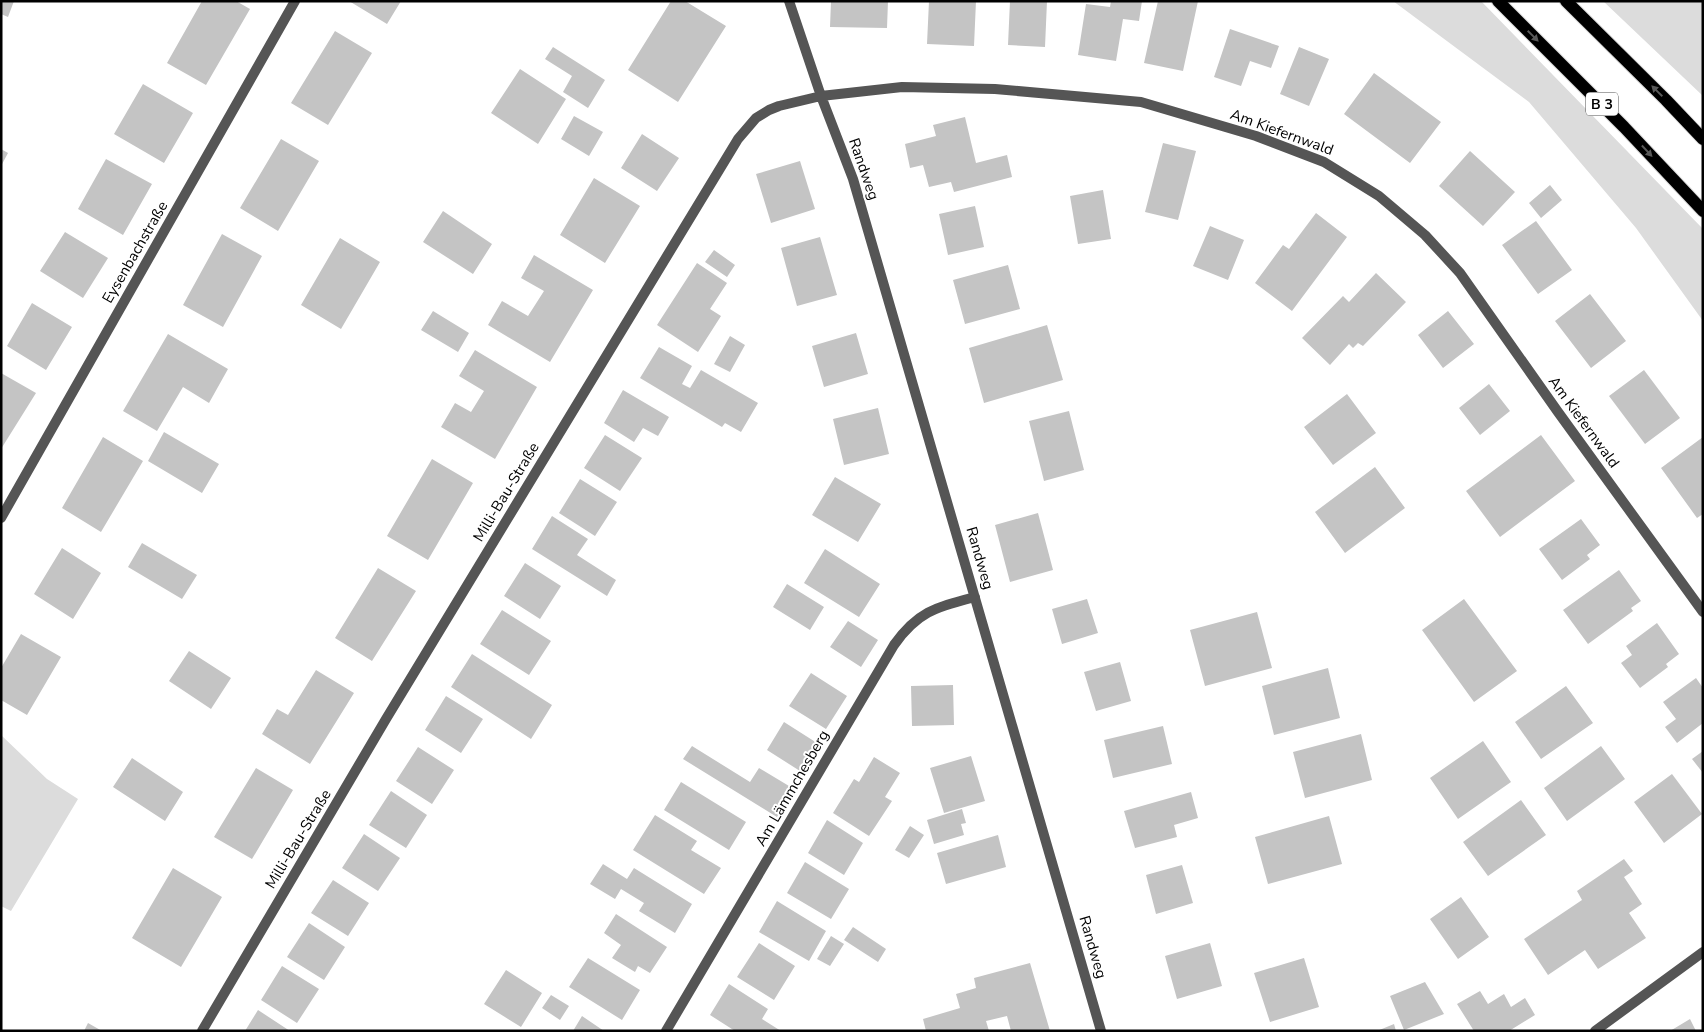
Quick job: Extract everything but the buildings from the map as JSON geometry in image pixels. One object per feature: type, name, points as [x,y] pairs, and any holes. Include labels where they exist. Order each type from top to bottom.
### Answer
[{"type":"main road","name":"B 3","points":[[1498,1],[1624,127],[1703,211]]},
{"type":"main road","points":[[1566,1],[1703,139]]},
{"type":"street","name":"Eysenbachstraße","points":[[1,518],[295,1]]},
{"type":"street","points":[[789,1],[821,96]]},
{"type":"street","name":"Am Kiefernwald","points":[[821,96],[872,89],[926,87],[995,89],[1141,102],[1256,136],[1324,162],[1379,196],[1425,235],[1460,273],[1703,612]]},
{"type":"street","name":"Randweg","points":[[821,96],[853,179],[1101,1031]]},
{"type":"street","name":"Milli-Bau-Straße","points":[[202,1031],[386,719],[738,139],[756,118],[769,110],[821,96]]},
{"type":"street","name":"Am Lämmchesberg","points":[[666,1031],[734,919],[894,645],[910,625],[929,611],[976,597]]},
{"type":"street","points":[[1595,1031],[1703,952]]},
{"type":"shaded area","points":[[1393,1],[1481,1],[1703,229],[1703,321],[1636,228],[1529,102]]},
{"type":"shaded area","points":[[1603,1],[1703,1],[1703,96]]},
{"type":"shaded area","points":[[1,735],[47,779],[78,799],[11,911],[1,906]]}]
